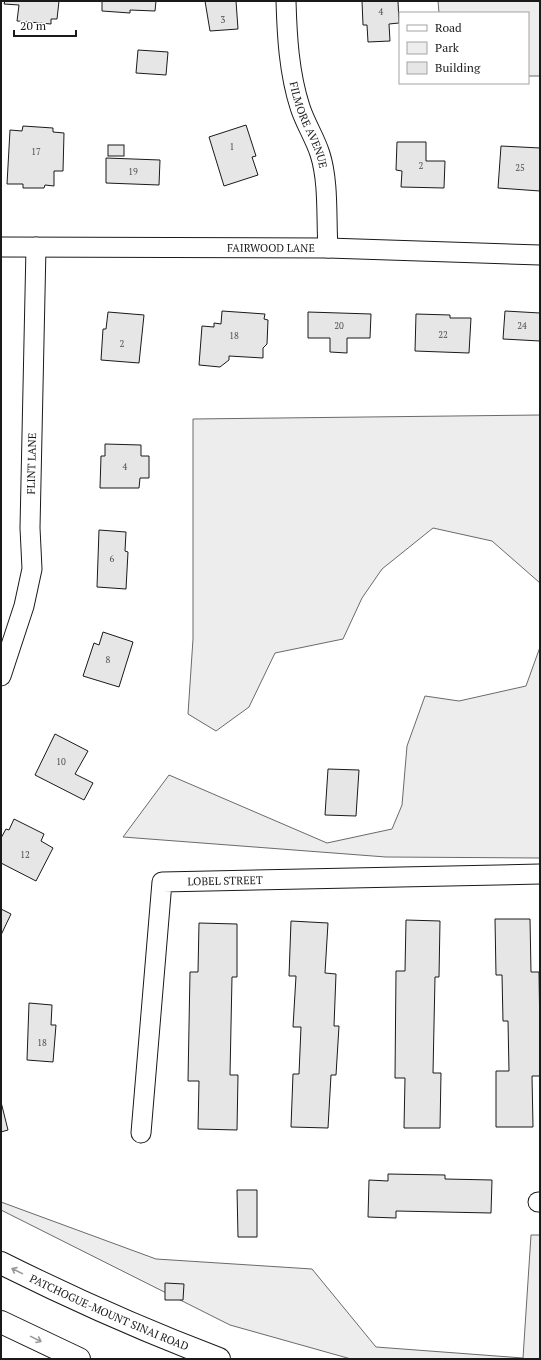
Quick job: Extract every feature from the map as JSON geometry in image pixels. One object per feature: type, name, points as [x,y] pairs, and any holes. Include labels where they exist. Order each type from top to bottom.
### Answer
[{"type":"highway","name":"PATCHOGUE-MOUNT SINAI ROAD","points":[[1,1263],[88,1306],[219,1359]]},
{"type":"highway","points":[[1,1322],[79,1359]]},
{"type":"street","name":"FILMORE AVENUE","points":[[286,1],[286,26],[292,69],[300,106],[320,154],[324,181],[328,248]]},
{"type":"street","name":"FAIRWOOD LANE","points":[[1,247],[328,248],[540,255]]},
{"type":"street","name":"FLINT LANE","points":[[1,676],[24,606],[32,568],[30,520],[36,247]]},
{"type":"street","name":"LOBEL STREET","points":[[140,1133],[162,882],[540,874]]},
{"type":"green space","points":[[438,1],[540,1],[540,76],[529,76],[529,12],[439,12]]},
{"type":"green space","points":[[540,415],[540,583],[492,541],[433,528],[382,569],[362,598],[343,639],[275,653],[249,707],[216,731],[188,714],[193,639],[193,419]]},
{"type":"green space","points":[[540,647],[540,858],[386,857],[123,837],[169,775],[327,843],[392,829],[402,805],[407,746],[425,696],[459,701],[526,686]]},
{"type":"green space","points":[[1,1202],[156,1259],[312,1269],[376,1347],[523,1358],[531,1235],[540,1235],[540,1359],[351,1359],[230,1325],[1,1210]]},
{"type":"building","points":[[5,1],[59,1],[57,19],[51,19],[51,24],[17,21],[19,5],[4,4]]},
{"type":"building","points":[[102,1],[156,1],[155,11],[130,10],[130,13],[102,11]]},
{"type":"building","points":[[205,1],[236,1],[238,29],[210,31]]},
{"type":"building","points":[[362,1],[398,1],[399,23],[389,24],[390,41],[368,42],[367,25],[363,25]]},
{"type":"building","points":[[138,50],[168,52],[166,75],[136,73]]},
{"type":"building","points":[[246,125],[256,156],[252,157],[258,175],[224,186],[209,137]]},
{"type":"building","points":[[23,126],[53,128],[53,132],[64,133],[63,171],[54,171],[54,186],[45,185],[44,188],[23,188],[23,184],[7,184],[10,130],[22,131]]},
{"type":"building","points":[[397,142],[426,142],[426,161],[445,161],[444,188],[401,187],[402,171],[396,170]]},
{"type":"building","points":[[108,145],[124,145],[124,156],[108,156]]},
{"type":"building","points":[[501,146],[540,148],[540,191],[498,188]]},
{"type":"building","points":[[106,158],[160,160],[159,185],[106,183]]},
{"type":"building","points":[[222,311],[265,314],[264,319],[268,320],[267,344],[263,348],[263,358],[229,356],[229,360],[220,367],[199,365],[202,326],[214,327],[214,323],[221,324]]},
{"type":"building","points":[[505,311],[540,313],[540,341],[503,339]]},
{"type":"building","points":[[108,312],[144,315],[139,363],[101,360],[103,329],[106,329]]},
{"type":"building","points":[[308,312],[371,314],[370,338],[347,338],[347,353],[330,352],[330,338],[308,338]]},
{"type":"building","points":[[416,314],[450,315],[450,318],[471,318],[469,353],[415,351]]},
{"type":"building","points":[[105,444],[141,445],[141,456],[149,456],[149,478],[140,478],[139,488],[100,488],[101,456],[105,456]]},
{"type":"building","points":[[99,530],[126,532],[125,551],[128,552],[126,589],[97,587]]},
{"type":"building","points":[[103,632],[133,642],[119,687],[83,676],[94,643],[99,645]]},
{"type":"building","points":[[55,734],[88,751],[75,774],[93,783],[84,800],[35,775]]},
{"type":"building","points":[[328,769],[359,770],[356,816],[325,815]]},
{"type":"building","points":[[14,819],[44,834],[41,841],[53,848],[36,881],[1,863],[1,838],[6,829],[9,830]]},
{"type":"building","points":[[1,909],[11,914],[1,935]]},
{"type":"building","points":[[495,919],[530,919],[531,972],[539,972],[540,1037],[540,1076],[532,1076],[533,1127],[496,1127],[496,1071],[509,1071],[508,1021],[503,1021],[502,975],[496,975]]},
{"type":"building","points":[[406,920],[440,921],[439,977],[435,977],[433,1073],[441,1073],[440,1128],[404,1128],[405,1078],[395,1078],[396,971],[405,971]]},
{"type":"building","points":[[291,921],[328,923],[325,973],[336,974],[334,1026],[339,1026],[336,1075],[331,1075],[328,1128],[291,1127],[293,1074],[299,1074],[301,1027],[293,1027],[296,976],[289,976]]},
{"type":"building","points":[[199,923],[237,924],[237,977],[232,977],[230,1075],[238,1075],[237,1130],[198,1129],[199,1081],[188,1081],[190,972],[198,972]]},
{"type":"building","points":[[29,1003],[52,1005],[51,1025],[56,1025],[53,1062],[27,1060]]},
{"type":"building","points":[[1,1102],[8,1130],[1,1132]]},
{"type":"building","points":[[388,1174],[445,1175],[445,1179],[492,1180],[491,1213],[396,1211],[396,1218],[368,1217],[369,1180],[388,1181]]},
{"type":"building","points":[[237,1190],[257,1190],[257,1237],[238,1237]]},
{"type":"building","points":[[165,1283],[184,1284],[183,1300],[165,1300]]}]
